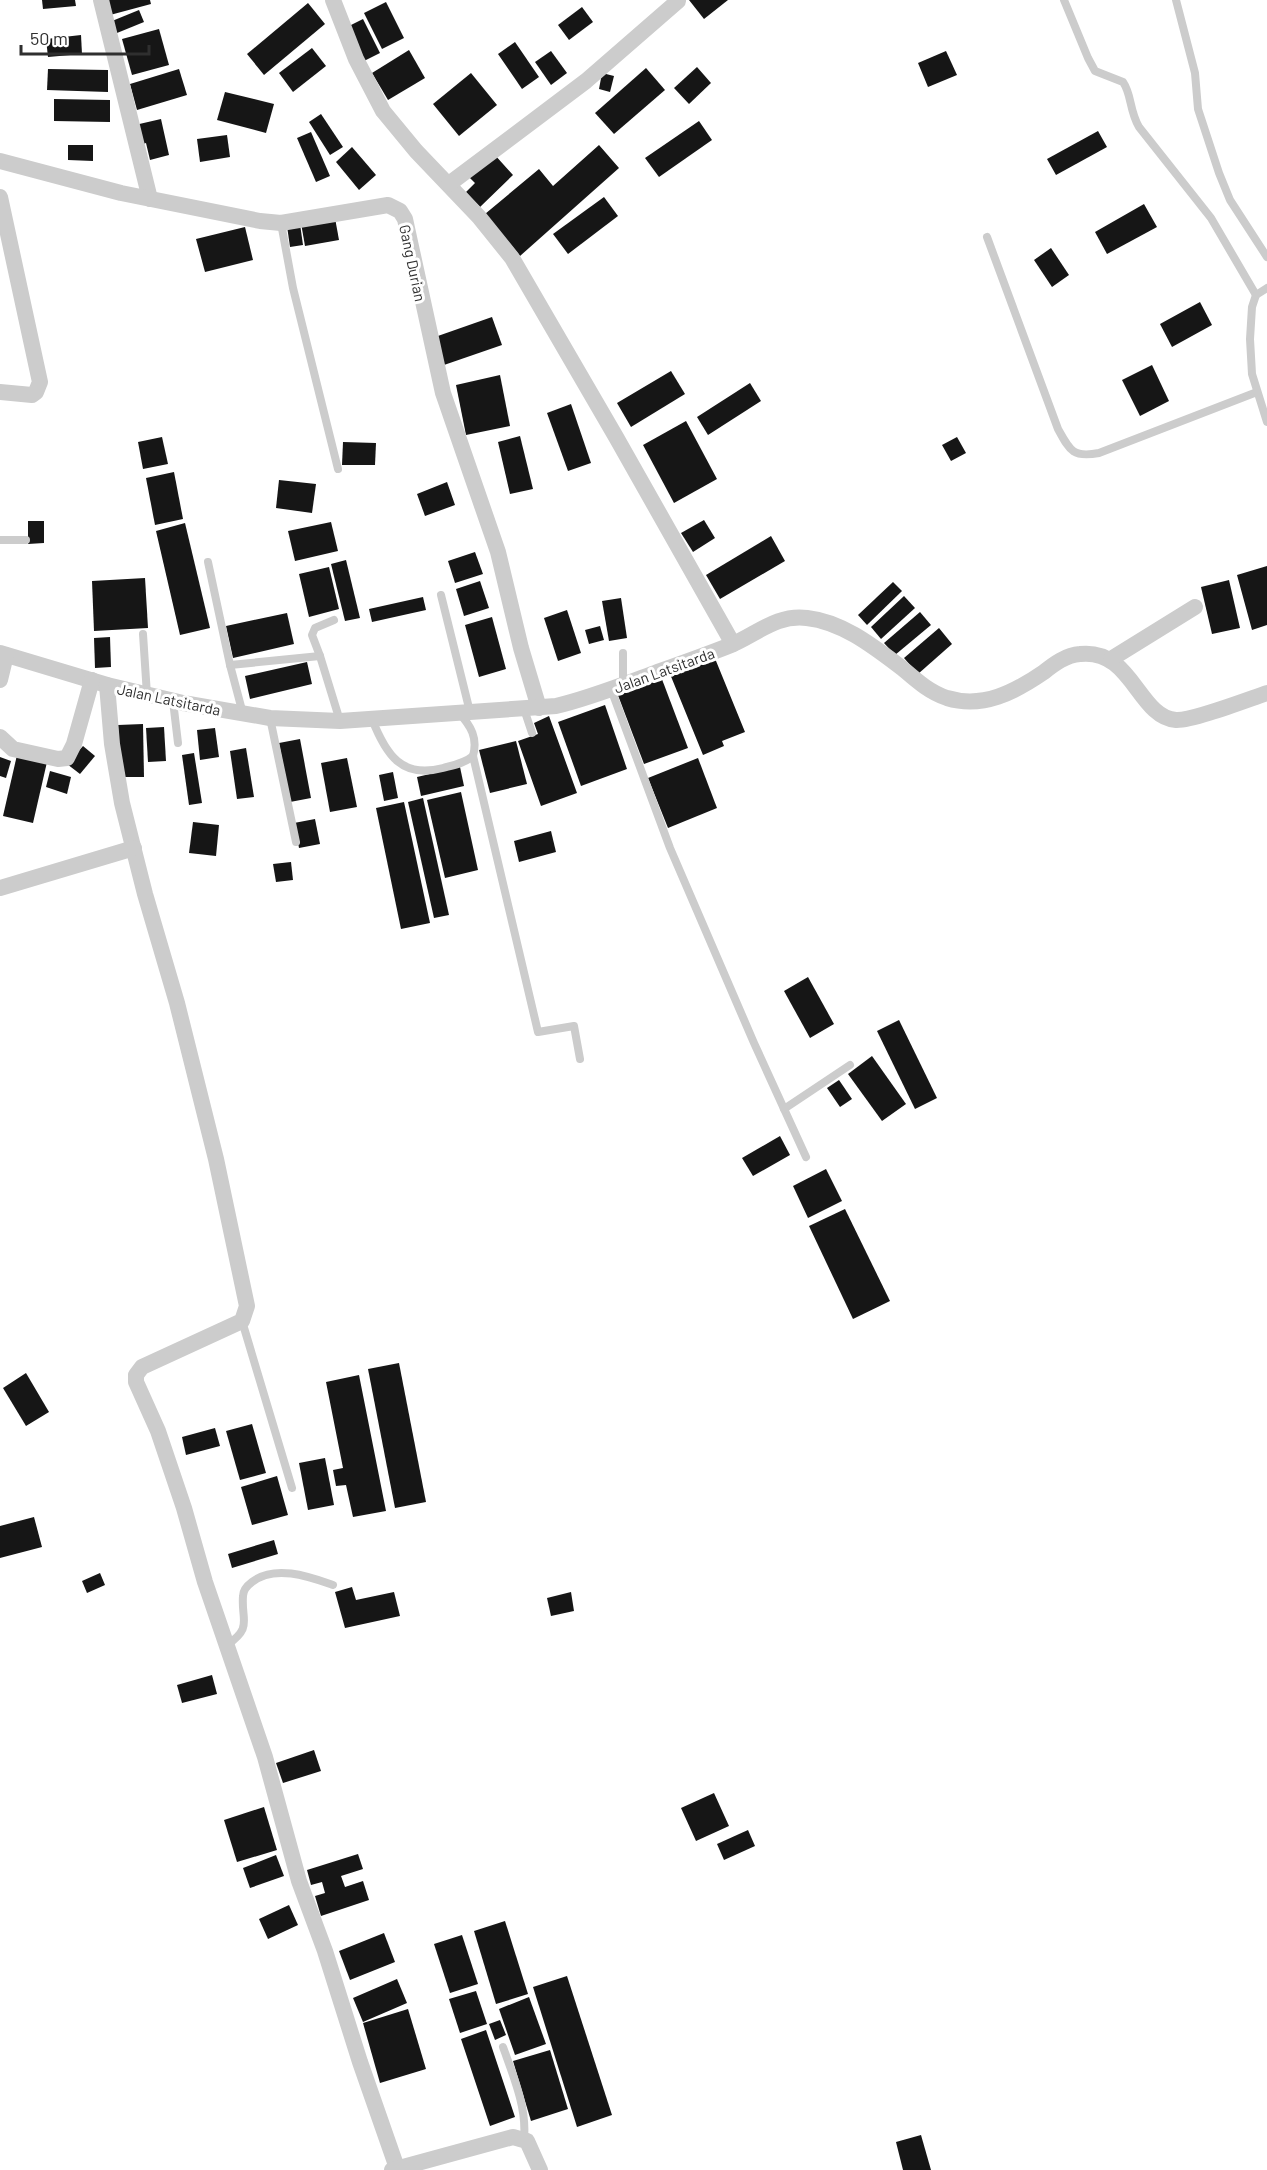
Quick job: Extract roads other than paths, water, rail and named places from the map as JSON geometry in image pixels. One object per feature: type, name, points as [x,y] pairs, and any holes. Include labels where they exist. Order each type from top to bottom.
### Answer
[{"type":"street","points":[[101,0],[150,200]]},
{"type":"street","points":[[333,0],[356,59],[383,111],[416,151],[480,217],[512,258],[733,644]]},
{"type":"street","points":[[449,184],[586,81],[678,1]]},
{"type":"street","name":"Gang Durian","points":[[0,161],[150,200],[260,222],[281,223],[388,205],[400,211],[405,219],[443,393],[498,552],[532,708]]},
{"type":"street","points":[[0,197],[40,382],[36,392],[32,395],[0,392]]},
{"type":"street","points":[[1195,607],[1111,659],[1153,706],[1172,719],[1186,718],[1267,693]]},
{"type":"street","name":"Jalan Latsitarda","points":[[3,654],[99,683],[243,714],[270,718],[340,721],[532,708],[576,701],[733,644],[781,620],[792,618],[832,625],[866,641],[933,692],[957,701],[970,702],[1002,696],[1023,686],[1064,658],[1079,654],[1111,659]]},
{"type":"street","points":[[0,680],[3,654]]},
{"type":"street","points":[[0,737],[6,745],[13,749],[58,759],[66,758],[99,683]]},
{"type":"street","points":[[99,683],[116,777],[216,1159],[247,1301],[247,1310],[242,1321],[142,1367],[136,1378],[137,1386],[158,1431],[265,1757],[299,1881],[325,1951],[395,2169],[506,2138],[524,2139],[529,2144],[540,2170]]},
{"type":"street","points":[[0,888],[134,848]]},
{"type":"lane","points":[[1064,0],[1095,71],[1123,82],[1129,94],[1130,110],[1139,127],[1211,218],[1256,296]]},
{"type":"lane","points":[[1176,0],[1195,73],[1198,109],[1219,173],[1230,200],[1267,257]]},
{"type":"lane","points":[[281,223],[292,288],[338,469]]},
{"type":"lane","points":[[987,237],[1058,429],[1073,453],[1083,457],[1099,453],[1257,392]]},
{"type":"lane","points":[[1267,288],[1256,296],[1252,307],[1250,339],[1250,359],[1257,392],[1267,422]]},
{"type":"lane","points":[[0,540],[26,540]]},
{"type":"lane","points":[[208,562],[243,714]]},
{"type":"lane","points":[[441,595],[464,712],[474,736],[473,756],[538,1032],[574,1026],[580,1059]]},
{"type":"lane","points":[[334,620],[315,628],[312,632],[340,721]]},
{"type":"lane","points":[[143,634],[147,694]]},
{"type":"lane","points":[[623,653],[617,687],[670,848],[753,1043],[806,1157]]},
{"type":"lane","points":[[230,665],[320,656]]},
{"type":"lane","points":[[173,700],[178,743]]},
{"type":"lane","points":[[532,708],[532,733]]},
{"type":"lane","points":[[270,718],[296,842]]},
{"type":"lane","points":[[372,719],[393,758],[409,769],[430,771],[463,763],[473,756]]},
{"type":"lane","points":[[784,1109],[850,1065]]},
{"type":"lane","points":[[242,1321],[292,1488]]},
{"type":"lane","points":[[227,1645],[242,1630],[244,1615],[242,1595],[244,1589],[257,1578],[272,1574],[287,1574],[333,1585]]},
{"type":"lane","points":[[503,2047],[525,2124],[524,2139]]}]
